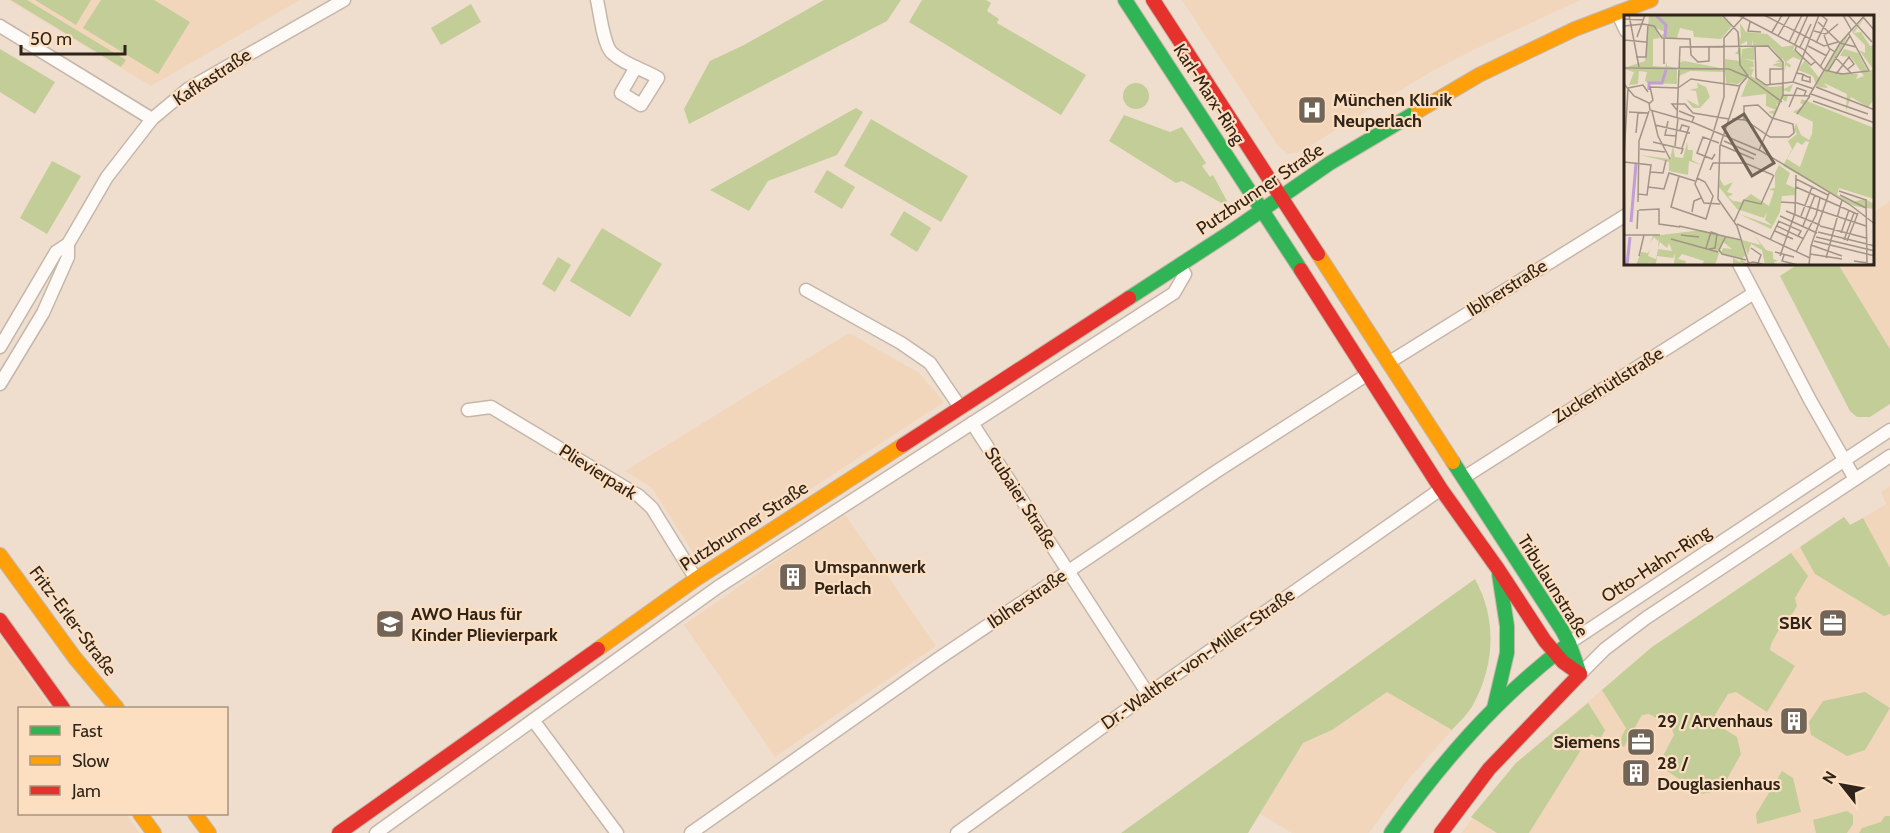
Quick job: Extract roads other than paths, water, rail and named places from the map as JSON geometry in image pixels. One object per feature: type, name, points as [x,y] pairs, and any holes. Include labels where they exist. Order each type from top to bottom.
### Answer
[{"type":"main road","name":"Karl-Marx-Ring","points":[[1125,0],[1262,209]]},
{"type":"main road","name":"Karl-Marx-Ring","points":[[1153,0],[1281,197]]},
{"type":"main road","name":"Putzbrunner Straße","points":[[339,833],[696,579],[1179,265],[1330,164],[1479,75],[1575,29],[1651,0]]},
{"type":"main road","name":"Tribulaunstraße","points":[[1281,197],[1569,643],[1580,674]]},
{"type":"main road","name":"Tribulaunstraße","points":[[1262,209],[1442,489],[1555,653],[1580,674]]},
{"type":"main road","name":"Fritz-Erler-Straße","points":[[0,555],[75,658],[116,707]]},
{"type":"main road","points":[[1494,708],[1507,653],[1507,626],[1498,569]]},
{"type":"main road","points":[[0,620],[62,707]]},
{"type":"main road","name":"Otto-Hahn-Ring","points":[[1391,833],[1443,764],[1494,708],[1569,643]]},
{"type":"main road","points":[[1441,833],[1456,809],[1499,754],[1580,674]]},
{"type":"main road","points":[[141,815],[154,833]]},
{"type":"main road","points":[[196,815],[209,833]]},
{"type":"street","name":"Kafkastraße","points":[[0,347],[56,252],[68,244],[106,177],[152,119],[188,89],[225,66],[344,0]]},
{"type":"street","points":[[597,0],[610,50],[636,67]]},
{"type":"street","points":[[1617,12],[1624,27]]},
{"type":"street","points":[[0,26],[152,119]]},
{"type":"street","name":"Iblherstraße","points":[[1388,363],[1624,216]]},
{"type":"street","name":"Kafkastraße","points":[[0,384],[43,313],[68,257],[68,244]]},
{"type":"street","name":"Putzbrunner Straße","points":[[376,833],[718,587],[1174,292],[1185,274],[1179,265]]},
{"type":"street","points":[[1741,266],[1855,479]]},
{"type":"street","points":[[806,290],[930,363],[960,407]]},
{"type":"street","name":"Zuckerhütlstraße","points":[[1463,478],[1754,293]]},
{"type":"street","name":"Iblherstraße","points":[[691,833],[938,659],[1217,471],[1368,374]]},
{"type":"street","name":"Plievierpark","points":[[468,410],[491,407],[639,496],[652,508],[696,579]]},
{"type":"street","name":"Stubaier Straße","points":[[972,423],[1148,694]]},
{"type":"street","name":"Otto-Hahn-Ring","points":[[1569,643],[1890,430]]},
{"type":"street","points":[[1580,674],[1605,649],[1646,618],[1890,456]]},
{"type":"street","name":"Dr.-Walther-von-Miller-Straße","points":[[957,833],[1148,694],[1442,489]]},
{"type":"street","points":[[533,720],[617,833]]},
{"type":"place","name":"München Klinik Neuperlach","points":[[1312,110]]},
{"type":"place","name":"Umspannwerk Perlach","points":[[793,577]]},
{"type":"place","name":"SBK","points":[[1833,623]]},
{"type":"place","name":"AWO Haus für Kinder Plievierpark","points":[[390,624]]},
{"type":"place","name":"29 / Arvenhaus","points":[[1794,721]]},
{"type":"place","name":"Siemens","points":[[1641,742]]},
{"type":"place","name":"28 / Douglasienhaus","points":[[1636,773]]}]
